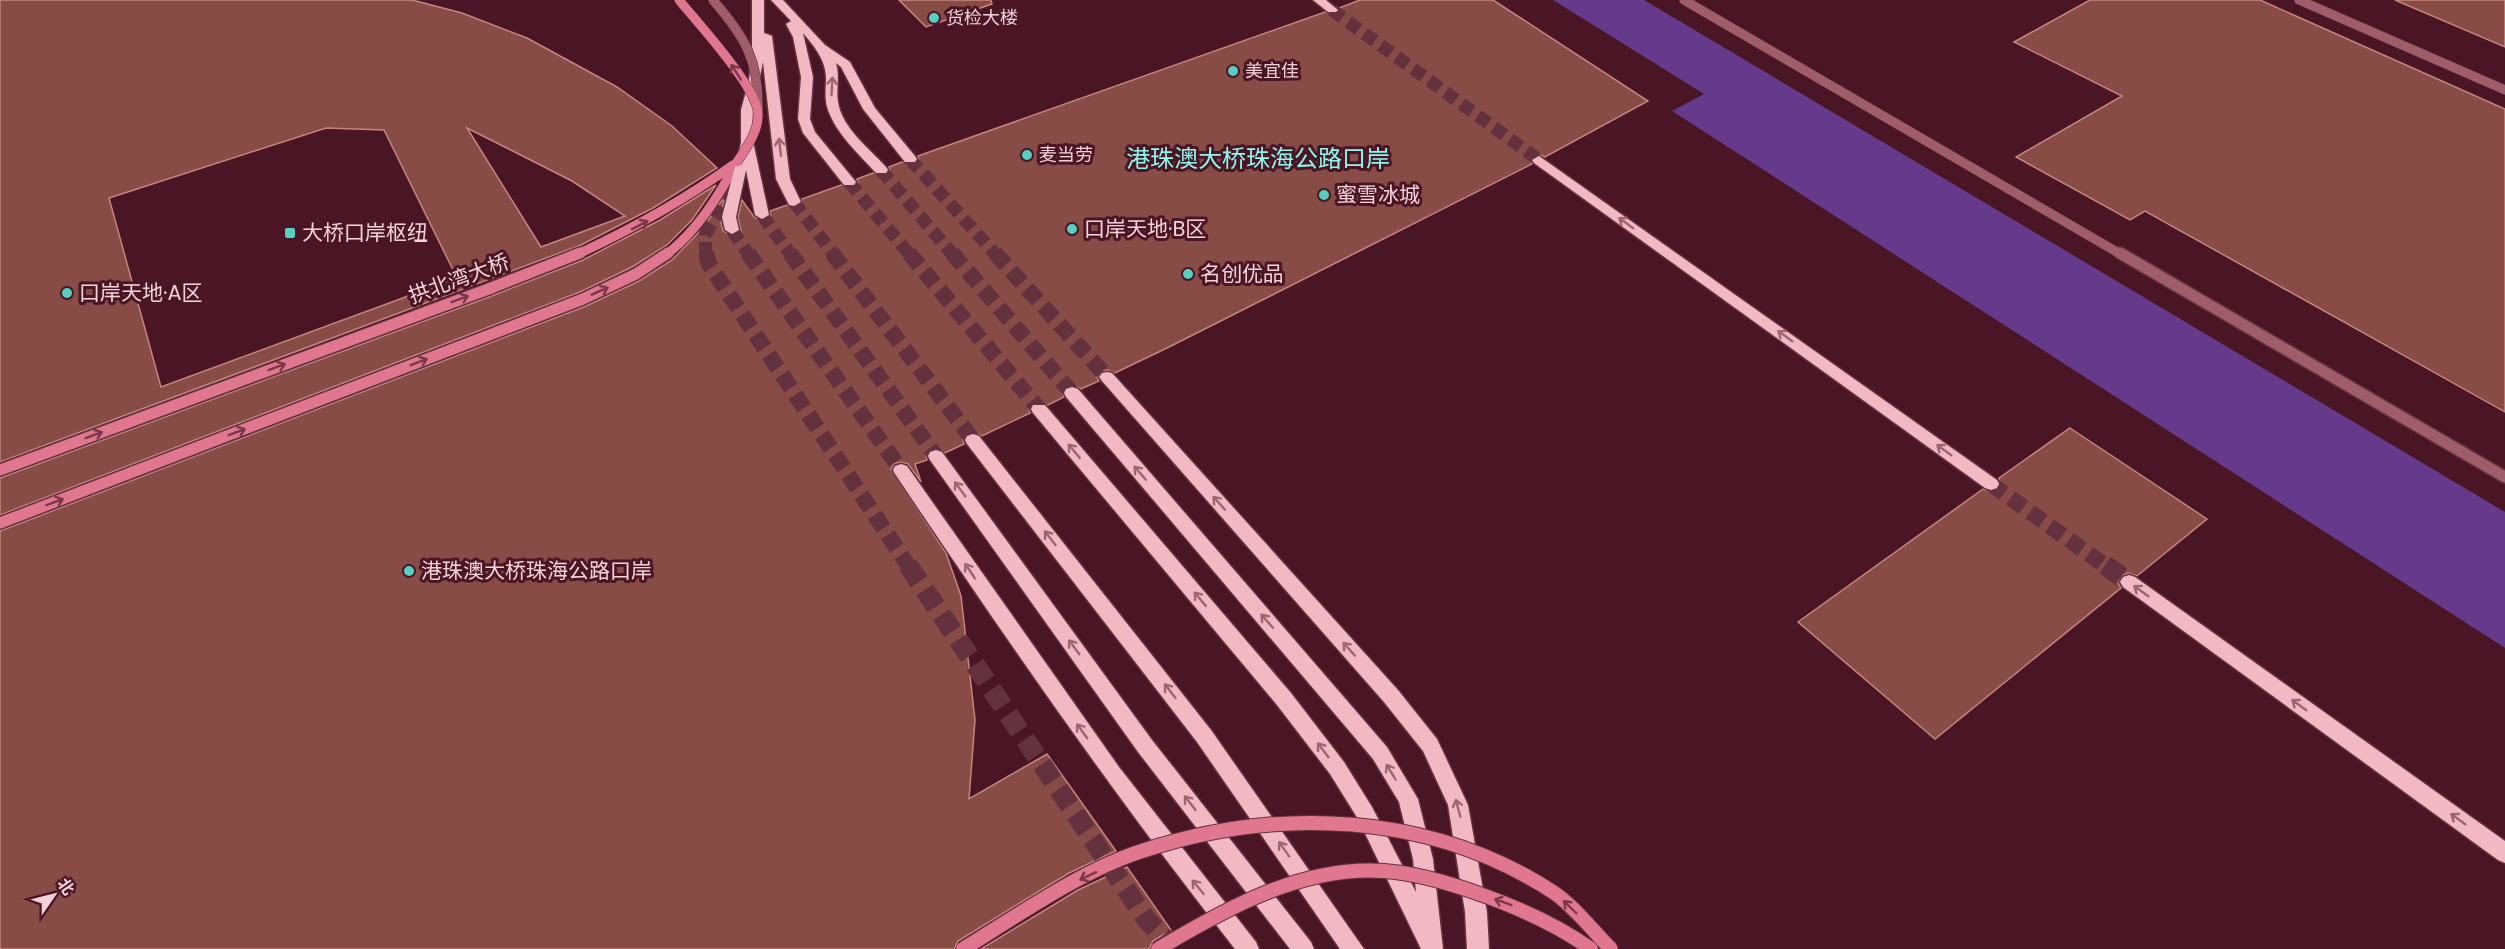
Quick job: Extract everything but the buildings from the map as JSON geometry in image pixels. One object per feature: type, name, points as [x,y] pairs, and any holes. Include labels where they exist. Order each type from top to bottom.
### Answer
[{"type":"highway","points":[[732,230],[729,217],[746,138],[747,110],[755,80],[758,52],[758,0]]},
{"type":"highway","points":[[758,0],[768,47],[783,179],[794,202]]},
{"type":"highway","points":[[777,0],[819,45],[846,65],[869,110],[910,159]]},
{"type":"highway","points":[[777,0],[799,38],[804,56],[807,77],[804,119],[814,140],[849,182]]},
{"type":"highway","points":[[1319,0],[1332,10]]},
{"type":"highway","points":[[819,45],[831,68],[831,95],[837,117],[881,170]]},
{"type":"highway","points":[[746,138],[762,215]]},
{"type":"highway","points":[[1539,160],[1991,484]]},
{"type":"highway","points":[[1107,377],[1391,696],[1430,745],[1458,805],[1476,912],[1478,949]]},
{"type":"highway","points":[[1072,393],[1380,753],[1408,799],[1423,859],[1432,949]]},
{"type":"highway","points":[[1039,409],[1284,699],[1337,768],[1365,813],[1394,868],[1432,949]]},
{"type":"highway","points":[[973,440],[1204,736],[1353,949]]},
{"type":"highway","points":[[936,456],[1145,746],[1303,949]]},
{"type":"highway","points":[[901,470],[1049,687],[1190,878],[1248,949]]},
{"type":"highway","points":[[2129,582],[2505,853]]},
{"type":"main road","points":[[680,0],[731,64],[758,110]]},
{"type":"main road","name":"拱北湾大桥","points":[[0,470],[562,261],[667,211],[705,187],[737,162],[754,133],[758,110]]},
{"type":"main road","points":[[0,523],[583,299],[634,276],[675,250],[699,225],[723,191],[737,162]]},
{"type":"main road","points":[[963,949],[1076,881],[1141,851],[1224,830],[1293,822],[1356,823],[1436,839],[1504,864],[1555,893],[1611,949]]},
{"type":"main road","points":[[1158,949],[1192,929],[1267,892],[1321,877],[1367,872],[1414,874],[1475,892],[1520,908],[1571,934],[1591,949]]},
{"type":"street","points":[[712,0],[741,32],[750,50],[756,66],[759,87],[758,110]]},
{"type":"street","points":[[1684,0],[2505,477]]},
{"type":"street","points":[[2299,0],[2505,90]]},
{"type":"shaded area","points":[[1553,0],[1644,0],[2505,512],[2505,648],[1672,111],[1704,94]]},
{"type":"tunnel","points":[[1332,10],[1539,160]]},
{"type":"tunnel","points":[[910,159],[996,255]]},
{"type":"tunnel","points":[[881,170],[953,255]]},
{"type":"tunnel","points":[[706,255],[705,235],[737,181]]},
{"type":"tunnel","points":[[849,182],[910,255]]},
{"type":"tunnel","points":[[794,202],[834,255]]},
{"type":"tunnel","points":[[762,215],[791,255]]},
{"type":"tunnel","points":[[732,230],[749,255]]},
{"type":"tunnel","points":[[706,253],[709,264],[909,567]]},
{"type":"tunnel","points":[[748,253],[901,470]]},
{"type":"tunnel","points":[[790,253],[936,456]]},
{"type":"tunnel","points":[[832,253],[973,440]]},
{"type":"tunnel","points":[[909,253],[1039,409]]},
{"type":"tunnel","points":[[952,253],[1072,393]]},
{"type":"tunnel","points":[[995,253],[1107,377]]},
{"type":"tunnel","points":[[1991,484],[2107,567]]},
{"type":"tunnel","points":[[908,565],[1146,919],[1175,949]]},
{"type":"tunnel","points":[[2105,565],[2129,582]]},
{"type":"place","name":"货检大楼","points":[[934,18]]},
{"type":"place","name":"美宜佳","points":[[1233,71]]},
{"type":"place","name":"麦当劳","points":[[1027,155]]},
{"type":"place","name":"蜜雪冰城","points":[[1324,195]]},
{"type":"place","name":"口岸天地·B区","points":[[1072,229]]},
{"type":"place","name":"大桥口岸枢纽","points":[[290,233]]},
{"type":"place","name":"名创优品","points":[[1188,274]]},
{"type":"place","name":"口岸天地·A区","points":[[67,293]]},
{"type":"place","name":"港珠澳大桥珠海公路口岸","points":[[409,571]]},
{"type":"district","name":"港珠澳大桥珠海公路口岸","points":[[1258,159]]}]
